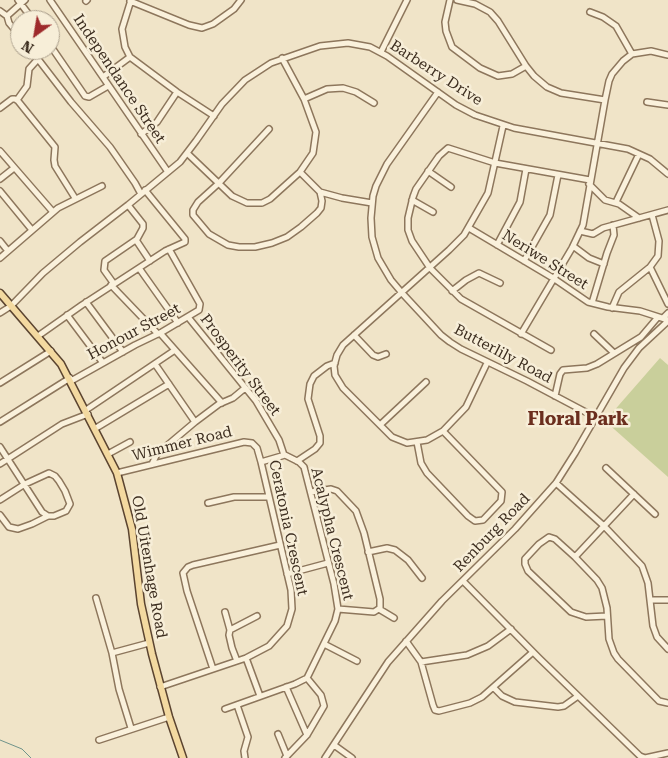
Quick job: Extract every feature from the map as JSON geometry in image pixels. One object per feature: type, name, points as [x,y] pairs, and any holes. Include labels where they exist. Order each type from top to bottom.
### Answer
[{"type":"main road","name":"Old Uitenhage Road","points":[[0,293],[51,351],[71,379],[117,473],[132,529],[141,604],[149,643],[160,687],[183,758]]},
{"type":"street","name":"Independance Street","points":[[50,0],[168,172]]},
{"type":"street","points":[[214,116],[177,92],[130,57],[125,47],[122,29],[130,0],[189,25],[202,28],[213,24],[229,13],[239,5],[241,0]]},
{"type":"street","points":[[381,52],[407,0]]},
{"type":"street","points":[[450,0],[444,22],[452,47],[480,68],[498,76],[512,74],[526,66]]},
{"type":"street","points":[[457,0],[475,4],[490,12],[498,21],[526,66],[538,80],[551,89],[561,93],[605,100]]},
{"type":"street","points":[[7,16],[22,1]]},
{"type":"street","points":[[0,11],[7,16],[10,23]]},
{"type":"street","points":[[590,12],[603,17],[616,26],[632,54]]},
{"type":"street","name":"Barberry Drive","points":[[0,313],[11,306],[43,273],[168,172],[187,153],[233,91],[245,80],[282,58],[320,46],[338,43],[359,45],[381,52],[475,115],[503,126],[619,147],[654,162],[668,174]]},
{"type":"street","points":[[521,334],[580,231],[605,100],[612,74],[632,54],[651,50],[668,55]]},
{"type":"street","points":[[103,77],[130,57]]},
{"type":"street","points":[[187,153],[232,196],[254,204],[270,199],[300,172],[311,158],[317,138],[314,122],[304,99],[282,58]]},
{"type":"street","points":[[17,100],[27,86],[29,69],[37,60]]},
{"type":"street","points":[[38,336],[86,302],[186,240],[143,192],[110,147],[71,102],[39,60]]},
{"type":"street","points":[[60,60],[85,96],[89,97],[108,86]]},
{"type":"street","points":[[304,99],[327,90],[343,88],[356,92],[374,103]]},
{"type":"street","points":[[141,134],[157,122],[177,92]]},
{"type":"street","name":"Butterlily Road","points":[[438,92],[383,170],[376,186],[372,203],[372,237],[376,252],[386,273],[402,293],[441,334],[461,350],[595,417]]},
{"type":"street","points":[[0,107],[12,99],[17,100],[55,147],[55,166],[75,198]]},
{"type":"street","points":[[647,102],[668,105]]},
{"type":"street","points":[[487,362],[466,407],[443,431],[434,437],[407,443],[396,440],[380,425],[338,382],[335,371],[339,350],[460,241],[469,228],[488,193],[503,126]]},
{"type":"street","points":[[270,129],[219,183],[195,205],[193,215],[209,234],[216,239],[228,245],[255,247],[287,237],[301,228],[320,208],[322,202],[320,192]]},
{"type":"street","points":[[552,350],[470,305],[452,291],[430,268],[412,241],[408,230],[408,218],[416,189],[439,156],[448,148],[495,163],[590,182],[605,200],[616,202],[639,218]]},
{"type":"street","points":[[0,151],[53,212]]},
{"type":"street","points":[[616,202],[639,154]]},
{"type":"street","points":[[0,179],[14,168]]},
{"type":"street","points":[[497,245],[520,202],[526,169]]},
{"type":"street","points":[[428,171],[451,187]]},
{"type":"street","points":[[300,172],[320,192],[372,203]]},
{"type":"street","points":[[524,261],[547,223],[552,209],[558,175]]},
{"type":"street","points":[[0,258],[53,212],[75,198],[102,186]]},
{"type":"street","points":[[0,191],[32,230]]},
{"type":"street","points":[[412,200],[433,212]]},
{"type":"street","points":[[128,205],[143,224],[142,232],[136,240],[104,261],[104,270],[113,285],[222,403]]},
{"type":"street","points":[[580,231],[593,234],[601,228],[668,210]]},
{"type":"street","points":[[612,308],[618,292],[655,262],[659,241],[652,215]]},
{"type":"street","points":[[592,303],[614,236],[613,225]]},
{"type":"street","name":"Neriwe Street","points":[[469,228],[553,278],[580,298],[592,303],[612,308],[640,311],[664,319]]},
{"type":"street","points":[[136,240],[150,261]]},
{"type":"street","points":[[0,241],[8,251]]},
{"type":"street","points":[[573,246],[589,258],[604,264]]},
{"type":"street","name":"Honour Street","points":[[0,422],[71,379],[159,334],[199,310],[200,304],[169,249]]},
{"type":"street","points":[[650,267],[668,304]]},
{"type":"street","points":[[139,268],[178,323]]},
{"type":"street","points":[[452,291],[471,276],[479,273],[500,283]]},
{"type":"street","points":[[86,302],[122,352]]},
{"type":"street","points":[[555,396],[560,374],[563,370],[591,367],[641,337],[664,319],[668,313]]},
{"type":"street","points":[[67,315],[103,363]]},
{"type":"street","name":"Prosperity Street","points":[[188,317],[265,416],[279,440],[284,455]]},
{"type":"street","name":"Renburg Road","points":[[325,758],[380,672],[406,641],[463,580],[515,530],[556,483],[575,454],[615,381],[629,360],[664,319]]},
{"type":"street","points":[[594,334],[614,353]]},
{"type":"street","points":[[354,335],[373,355],[378,357],[386,354]]},
{"type":"street","points":[[0,464],[62,424],[87,412],[175,350]]},
{"type":"street","points":[[0,383],[51,351]]},
{"type":"street","points":[[297,461],[315,449],[320,443],[320,436],[308,400],[310,384],[314,376],[327,366],[335,363]]},
{"type":"street","points":[[155,364],[195,422]]},
{"type":"street","points":[[380,425],[426,382]]},
{"type":"street","points":[[96,428],[169,384]]},
{"type":"street","points":[[152,464],[157,454],[195,422],[222,403],[233,398],[245,388]]},
{"type":"street","points":[[417,442],[421,463],[427,473],[468,516],[474,520],[483,520],[501,501],[502,492],[443,431]]},
{"type":"street","points":[[108,454],[130,442]]},
{"type":"street","name":"Wimmer Road","points":[[117,473],[244,442],[252,443]]},
{"type":"street","name":"Ceratonia Crescent","points":[[160,687],[246,658],[269,646],[287,626],[291,614],[292,599],[261,462],[257,448],[252,443]]},
{"type":"street","points":[[0,447],[42,512],[48,516]]},
{"type":"street","points":[[261,462],[284,455]]},
{"type":"street","name":"Acalypha Crescent","points":[[284,455],[297,461],[305,469],[312,492],[338,609],[324,644],[307,678]]},
{"type":"street","points":[[606,468],[655,514]]},
{"type":"street","points":[[0,500],[25,484],[49,473],[55,476],[65,491],[70,504],[66,511],[54,516],[48,516],[18,529],[9,527],[0,515]]},
{"type":"street","points":[[556,483],[604,526],[642,566],[646,574],[652,626],[657,637],[668,648]]},
{"type":"street","points":[[312,492],[330,489],[339,493],[347,500],[360,518],[380,599],[379,609]]},
{"type":"street","points":[[575,557],[634,494]]},
{"type":"street","points":[[208,503],[234,497],[269,496]]},
{"type":"street","points":[[607,616],[586,617],[571,612],[526,568],[525,559],[546,537],[555,538],[575,557],[602,588],[605,598],[612,648],[618,659],[659,701],[668,703]]},
{"type":"street","points":[[213,669],[187,591],[183,573],[188,567],[193,565],[280,545]]},
{"type":"street","points":[[368,552],[387,548],[395,550],[408,560],[422,578]]},
{"type":"street","points":[[287,574],[328,563]]},
{"type":"street","points":[[463,580],[533,652],[640,756],[645,758],[668,753]]},
{"type":"street","points":[[96,598],[131,728]]},
{"type":"street","points":[[650,600],[668,600]]},
{"type":"street","points":[[338,609],[370,612],[379,609],[394,618]]},
{"type":"street","points":[[225,612],[232,648],[238,661]]},
{"type":"street","points":[[230,630],[257,616]]},
{"type":"street","points":[[421,662],[467,655],[488,646],[511,629]]},
{"type":"street","points":[[406,641],[421,662],[433,705],[437,711],[470,703],[482,697],[533,652]]},
{"type":"street","points":[[112,653],[149,643]]},
{"type":"street","points":[[324,644],[357,661]]},
{"type":"street","points":[[246,658],[260,696]]},
{"type":"street","points":[[225,709],[307,678],[321,695],[324,706],[307,735],[286,757],[278,734]]},
{"type":"street","points":[[286,687],[307,735]]},
{"type":"street","points":[[494,688],[502,696],[515,702],[558,707],[564,706],[578,696]]},
{"type":"street","points":[[237,705],[248,737],[244,751],[245,758]]},
{"type":"street","points":[[99,740],[169,717]]},
{"type":"street","points":[[334,745],[352,758]]},
{"type":"green space","points":[[660,358],[668,365],[668,477],[605,421]]},
{"type":"waterway","points":[[0,740],[22,749],[31,758]]},
{"type":"district","name":"Floral Park","points":[[578,420]]}]
